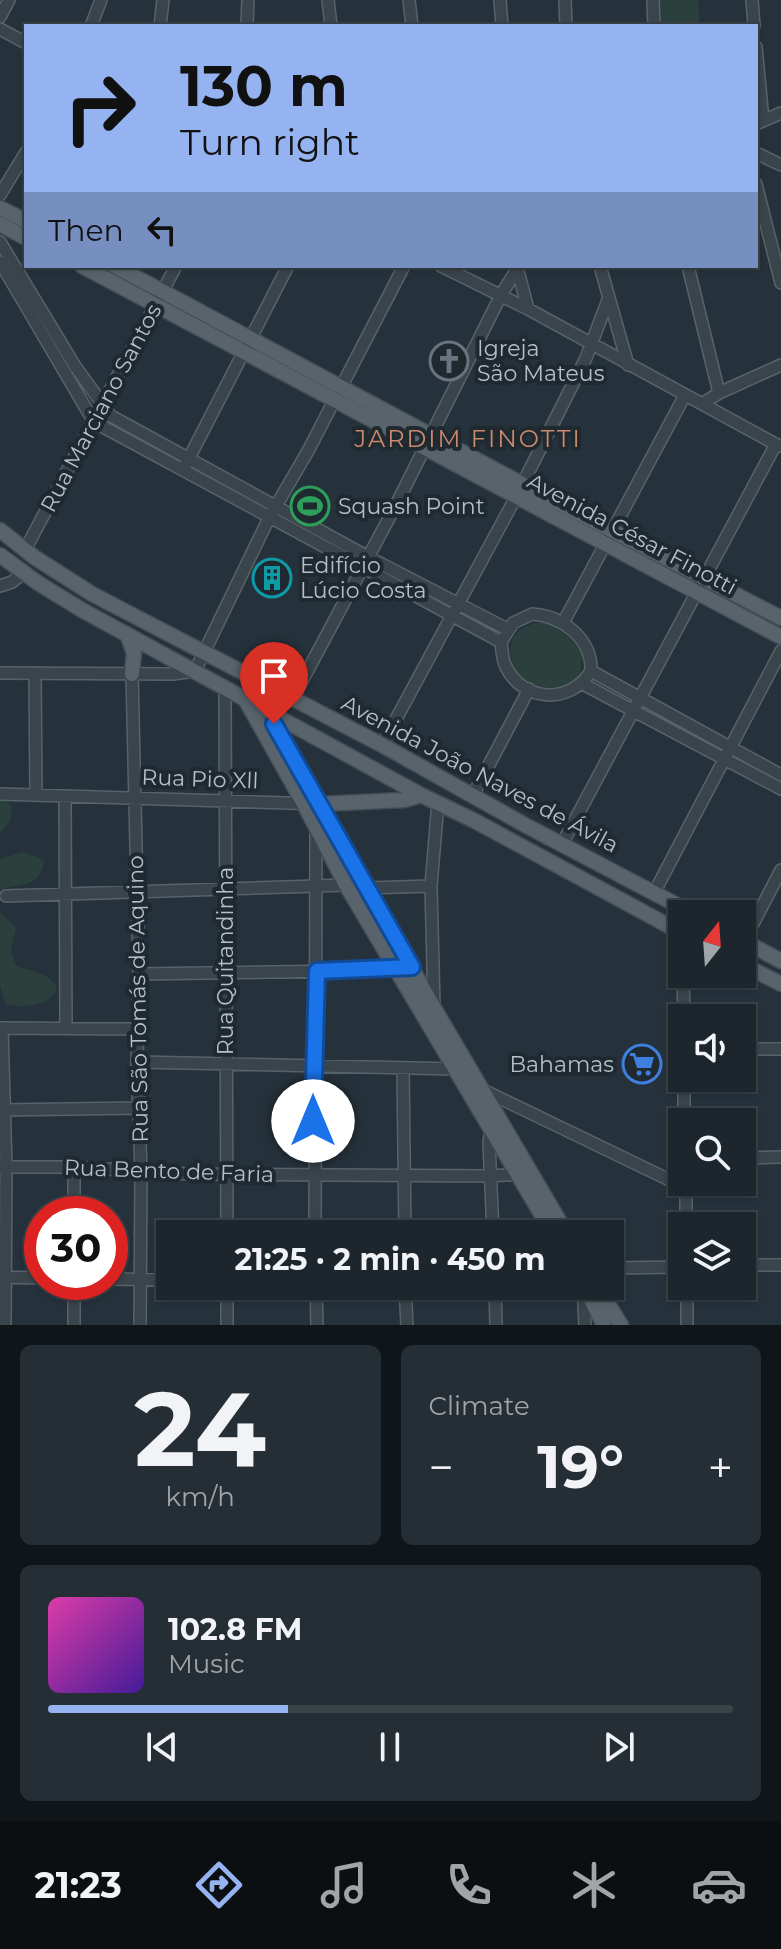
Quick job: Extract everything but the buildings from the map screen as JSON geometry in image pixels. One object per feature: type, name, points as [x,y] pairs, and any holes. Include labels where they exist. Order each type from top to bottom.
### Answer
[{"type":"main road","points":[[0,208],[24,220]]},
{"type":"main road","points":[[0,224],[24,237]]},
{"type":"main road","name":"Avenida César Finotti","points":[[87,268],[159,298],[249,346],[431,434],[606,544],[781,637]]},
{"type":"main road","name":"Avenida César Finotti","points":[[118,268],[159,298]]},
{"type":"main road","name":"Avenida César Finotti","points":[[249,346],[334,402],[424,448],[614,530],[781,618]]},
{"type":"main road","name":"Avenida João Naves de Ávila","points":[[0,530],[92,594],[382,745],[668,900]]},
{"type":"main road","name":"Avenida João Naves de Ávila","points":[[0,555],[56,595],[668,926]]},
{"type":"main road","points":[[127,634],[134,653],[132,674]]},
{"type":"main road","points":[[245,699],[346,885],[457,1069],[497,1127],[546,1220]]},
{"type":"main road","points":[[421,795],[429,773]]},
{"type":"main road","name":"Rua Pio Xll","points":[[320,804],[404,800],[421,795]]},
{"type":"main road","points":[[320,804],[482,1090],[497,1127]]},
{"type":"main road","points":[[756,948],[781,961]]},
{"type":"main road","points":[[756,971],[781,984]]},
{"type":"main road","points":[[523,1173],[557,1220]]},
{"type":"main road","points":[[591,1300],[604,1325]]},
{"type":"main road","points":[[606,1300],[621,1325]]},
{"type":"street","points":[[0,17],[9,0]]},
{"type":"street","points":[[92,24],[101,0]]},
{"type":"street","points":[[160,24],[163,0]]},
{"type":"street","points":[[247,24],[248,0]]},
{"type":"street","points":[[328,0],[331,24]]},
{"type":"street","points":[[409,0],[412,24]]},
{"type":"street","points":[[500,0],[502,24]]},
{"type":"street","points":[[565,0],[566,24]]},
{"type":"street","points":[[653,0],[654,24]]},
{"type":"street","points":[[752,0],[754,24]]},
{"type":"street","points":[[0,29],[24,42]]},
{"type":"street","points":[[758,84],[760,122],[781,113]]},
{"type":"street","points":[[758,154],[781,165]]},
{"type":"street","points":[[0,195],[24,155]]},
{"type":"street","points":[[758,192],[781,283]]},
{"type":"street","points":[[0,242],[75,366],[103,405],[122,424],[277,507],[365,562]]},
{"type":"street","points":[[0,262],[94,422],[269,518],[365,562],[455,609],[507,629]]},
{"type":"street","name":"Rua Marciano Santos","points":[[25,550],[175,268]]},
{"type":"street","points":[[182,470],[287,268]]},
{"type":"street","points":[[0,673],[195,671],[269,518],[334,402],[403,268]]},
{"type":"street","points":[[445,268],[528,309],[778,445],[562,844]]},
{"type":"street","points":[[293,698],[516,268]]},
{"type":"street","points":[[517,268],[528,309]]},
{"type":"street","points":[[600,268],[628,365]]},
{"type":"street","points":[[688,268],[719,393]]},
{"type":"street","points":[[382,745],[519,490],[586,358],[608,300]]},
{"type":"street","points":[[702,404],[781,365]]},
{"type":"street","points":[[563,623],[685,395]]},
{"type":"street","points":[[0,586],[12,582],[24,572]]},
{"type":"street","points":[[455,609],[501,642]]},
{"type":"street","points":[[532,614],[563,623],[587,646],[591,671],[583,684],[560,695],[547,695],[529,689],[507,670],[501,642],[507,629],[522,617],[532,614]]},
{"type":"street","points":[[654,893],[781,651]]},
{"type":"street","points":[[591,671],[636,705]]},
{"type":"street","points":[[35,673],[36,795]]},
{"type":"street","name":"Rua São Tomás de Aquino","points":[[132,674],[139,974],[140,1325]]},
{"type":"street","points":[[583,684],[636,705],[727,753],[781,775]]},
{"type":"street","name":"Rua Quitandinha","points":[[225,688],[227,1220]]},
{"type":"street","points":[[473,795],[529,689]]},
{"type":"street","points":[[274,714],[274,724],[320,804]]},
{"type":"street","points":[[727,753],[781,789]]},
{"type":"street","name":"Rua Pio Xll","points":[[0,794],[320,804]]},
{"type":"street","points":[[65,796],[66,1028]]},
{"type":"street","points":[[434,1008],[431,886],[438,802]]},
{"type":"street","points":[[315,1220],[316,830]]},
{"type":"street","points":[[756,917],[781,870]]},
{"type":"street","points":[[6,896],[346,885]]},
{"type":"street","points":[[367,888],[431,886]]},
{"type":"street","points":[[139,974],[412,967]]},
{"type":"street","points":[[5,1325],[1,1028],[137,1029]]},
{"type":"street","points":[[756,1049],[781,1049]]},
{"type":"street","points":[[137,1062],[457,1069]]},
{"type":"street","points":[[403,1068],[405,1220]]},
{"type":"street","points":[[482,1090],[668,1177]]},
{"type":"street","points":[[2,1110],[139,1108]]},
{"type":"street","points":[[492,1220],[489,1142],[497,1127]]},
{"type":"street","points":[[756,1158],[781,1157]]},
{"type":"street","name":"Rua Bento de Faria","points":[[3,1167],[226,1174],[490,1176],[523,1173]]},
{"type":"street","points":[[74,1167],[74,1196]]},
{"type":"street","points":[[756,1265],[781,1265]]},
{"type":"street","points":[[624,1268],[668,1267]]},
{"type":"street","points":[[3,1277],[24,1278]]},
{"type":"street","points":[[128,1279],[156,1280]]},
{"type":"street","points":[[74,1300],[74,1325]]},
{"type":"street","points":[[227,1300],[227,1325]]},
{"type":"street","points":[[316,1300],[317,1325]]},
{"type":"street","points":[[406,1300],[407,1325]]},
{"type":"street","points":[[495,1300],[496,1325]]},
{"type":"street","points":[[584,1300],[585,1325]]},
{"type":"street","points":[[687,1300],[687,1325]]},
{"type":"green space","points":[[659,0],[698,0],[700,24],[659,24]]},
{"type":"green space","points":[[544,622],[566,635],[582,654],[580,676],[565,688],[536,685],[515,668],[510,656],[516,634],[527,626]]},
{"type":"green space","points":[[0,796],[12,806],[10,821],[0,834]]},
{"type":"green space","points":[[23,852],[44,860],[39,876],[28,883],[0,890],[0,859]]},
{"type":"green space","points":[[0,913],[16,927],[11,951],[16,965],[44,975],[57,988],[49,999],[27,1006],[5,1004],[0,984]]},
{"type":"place","name":"Igreja São Mateus","points":[[449,361]]},
{"type":"place","name":"Squash Point","points":[[310,506]]},
{"type":"place","name":"Edifício Lúcio Costa","points":[[272,578]]},
{"type":"place","name":"Bahamas","points":[[642,1064]]},
{"type":"district","name":"JARDIM FINOTTI","points":[[468,438]]},
{"type":"route","points":[[274,724],[412,967],[317,971],[313,1121]]}]
